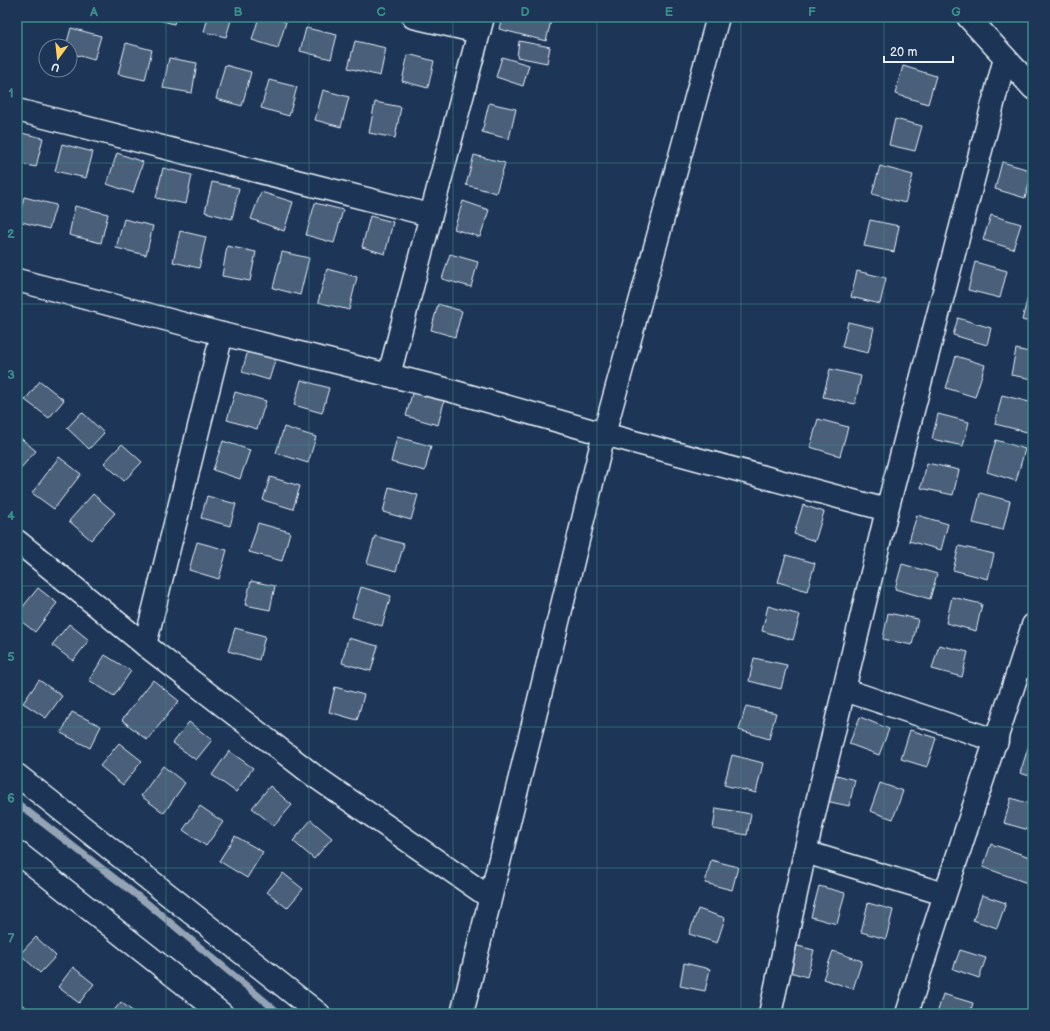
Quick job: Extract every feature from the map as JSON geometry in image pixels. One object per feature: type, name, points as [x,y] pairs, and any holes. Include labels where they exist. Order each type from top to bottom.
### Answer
[{"type":"street","points":[[389,375],[481,24],[413,17]]},
{"type":"street","points":[[462,1014],[489,897],[604,434],[718,17]]},
{"type":"street","points":[[968,17],[1033,88]]},
{"type":"street","points":[[770,1014],[805,852],[887,510],[1005,58]]},
{"type":"street","points":[[18,110],[430,215]]},
{"type":"street","points":[[17,280],[222,334],[445,389],[604,434],[887,510]]},
{"type":"street","points":[[145,645],[222,334]]},
{"type":"street","points":[[17,541],[145,645],[313,775],[489,897]]},
{"type":"street","points":[[907,1014],[944,894],[996,741],[1033,625]]},
{"type":"street","points":[[845,690],[996,741]]},
{"type":"street","points":[[17,775],[319,1014]]},
{"type":"street","points":[[17,852],[222,1014]]},
{"type":"street","points":[[805,852],[944,894]]},
{"type":"building","points":[[148,17],[176,17],[174,24]]},
{"type":"building","points":[[208,17],[232,17],[226,37],[204,32]]},
{"type":"building","points":[[259,17],[270,17],[286,22],[278,48],[252,40]]},
{"type":"building","points":[[502,17],[552,17],[546,41],[499,29]]},
{"type":"building","points":[[71,28],[101,36],[94,60],[78,55],[78,38],[68,38]]},
{"type":"building","points":[[306,28],[337,35],[331,59],[300,51]]},
{"type":"building","points":[[355,41],[386,48],[380,76],[348,68]]},
{"type":"building","points":[[519,41],[550,47],[547,63],[517,57]]},
{"type":"building","points":[[126,43],[152,50],[145,80],[118,74]]},
{"type":"building","points":[[408,54],[434,61],[428,88],[402,81]]},
{"type":"building","points":[[502,57],[529,65],[523,86],[496,77]]},
{"type":"building","points":[[169,58],[197,63],[192,93],[163,88]]},
{"type":"building","points":[[225,65],[251,72],[242,106],[216,99]]},
{"type":"building","points":[[903,66],[936,76],[928,104],[895,94]]},
{"type":"building","points":[[269,80],[297,87],[289,116],[261,108]]},
{"type":"building","points":[[323,90],[349,97],[341,127],[315,120]]},
{"type":"building","points":[[375,102],[401,107],[395,138],[369,133]]},
{"type":"building","points":[[489,103],[516,109],[509,139],[482,132]]},
{"type":"building","points":[[895,119],[922,126],[915,151],[889,145]]},
{"type":"building","points":[[17,132],[43,138],[36,167],[17,163]]},
{"type":"building","points":[[62,144],[93,152],[86,178],[55,171]]},
{"type":"building","points":[[117,153],[143,162],[133,193],[107,184]]},
{"type":"building","points":[[474,155],[505,163],[496,193],[466,185]]},
{"type":"building","points":[[1002,162],[1033,171],[1025,198],[995,189]]},
{"type":"building","points":[[880,166],[913,175],[905,203],[872,194]]},
{"type":"building","points":[[163,168],[192,175],[186,204],[156,198]]},
{"type":"building","points":[[212,182],[239,188],[232,219],[205,212]]},
{"type":"building","points":[[261,192],[293,202],[284,231],[251,219]]},
{"type":"building","points":[[24,197],[56,205],[49,229],[18,221]]},
{"type":"building","points":[[463,201],[489,210],[480,237],[454,229]]},
{"type":"building","points":[[315,203],[343,210],[334,243],[306,235]]},
{"type":"building","points":[[75,206],[108,214],[101,243],[69,235]]},
{"type":"building","points":[[991,215],[1021,224],[1013,249],[983,240]]},
{"type":"building","points":[[370,216],[393,222],[385,254],[362,247]]},
{"type":"building","points":[[124,219],[153,226],[146,255],[116,248]]},
{"type":"building","points":[[870,220],[899,226],[894,252],[864,246]]},
{"type":"building","points":[[180,231],[206,237],[199,268],[173,262]]},
{"type":"building","points":[[227,246],[256,252],[250,281],[222,276]]},
{"type":"building","points":[[282,252],[309,258],[300,295],[273,288]]},
{"type":"building","points":[[450,254],[478,262],[471,287],[442,279]]},
{"type":"building","points":[[975,262],[1007,271],[1000,298],[968,290]]},
{"type":"building","points":[[327,269],[357,277],[349,310],[318,302]]},
{"type":"building","points":[[857,271],[886,278],[880,304],[851,297]]},
{"type":"building","points":[[1028,297],[1033,298],[1033,323],[1022,320]]},
{"type":"building","points":[[438,304],[462,311],[455,337],[431,330]]},
{"type":"building","points":[[958,318],[991,328],[987,345],[953,335]]},
{"type":"building","points":[[848,322],[874,328],[868,353],[842,347]]},
{"type":"building","points":[[250,343],[278,351],[269,380],[242,372]]},
{"type":"building","points":[[1016,349],[1033,353],[1033,379],[1011,375]]},
{"type":"building","points":[[956,356],[985,365],[975,397],[946,388]]},
{"type":"building","points":[[830,369],[861,376],[855,404],[823,397]]},
{"type":"building","points":[[301,380],[329,388],[322,413],[294,405]]},
{"type":"building","points":[[40,381],[64,400],[49,418],[25,400]]},
{"type":"building","points":[[413,390],[445,398],[438,425],[406,416]]},
{"type":"building","points":[[235,392],[266,401],[257,429],[227,420]]},
{"type":"building","points":[[1002,395],[1033,403],[1027,432],[995,424]]},
{"type":"building","points":[[82,412],[104,433],[89,449],[67,428]]},
{"type":"building","points":[[938,414],[969,422],[963,446],[932,439]]},
{"type":"building","points":[[818,419],[848,427],[840,456],[810,447]]},
{"type":"building","points":[[284,427],[316,437],[308,463],[276,453]]},
{"type":"building","points":[[17,435],[36,451],[19,470],[17,469]]},
{"type":"building","points":[[397,437],[431,446],[425,471],[391,462]]},
{"type":"building","points":[[996,440],[1025,449],[1016,481],[987,472]]},
{"type":"building","points":[[223,441],[250,450],[240,479],[213,470]]},
{"type":"building","points":[[122,444],[142,462],[124,481],[104,463]]},
{"type":"building","points":[[59,457],[81,474],[54,509],[32,493]]},
{"type":"building","points":[[927,463],[959,470],[953,495],[921,488]]},
{"type":"building","points":[[270,477],[300,486],[293,509],[263,500]]},
{"type":"building","points":[[389,487],[418,495],[411,520],[383,512]]},
{"type":"building","points":[[980,493],[1010,501],[1003,530],[973,523]]},
{"type":"building","points":[[93,494],[115,513],[91,540],[69,521]]},
{"type":"building","points":[[207,496],[236,504],[230,526],[201,518]]},
{"type":"building","points":[[803,505],[824,512],[815,541],[794,534]]},
{"type":"building","points":[[917,515],[948,524],[941,550],[909,541]]},
{"type":"building","points":[[258,523],[290,532],[282,561],[249,552]]},
{"type":"building","points":[[375,536],[404,544],[396,571],[367,563]]},
{"type":"building","points":[[197,542],[227,550],[219,579],[189,570]]},
{"type":"building","points":[[959,546],[994,554],[988,579],[953,570]]},
{"type":"building","points":[[786,555],[815,563],[807,591],[778,582]]},
{"type":"building","points":[[902,564],[937,574],[930,599],[895,589]]},
{"type":"building","points":[[251,581],[275,586],[270,610],[245,605]]},
{"type":"building","points":[[361,587],[391,596],[382,626],[352,617]]},
{"type":"building","points":[[38,588],[57,603],[35,632],[17,618],[17,614]]},
{"type":"building","points":[[952,597],[982,604],[976,631],[946,623]]},
{"type":"building","points":[[768,606],[800,615],[793,640],[762,631]]},
{"type":"building","points":[[888,613],[918,619],[912,645],[883,639]]},
{"type":"building","points":[[69,624],[89,640],[73,661],[52,645]]},
{"type":"building","points":[[235,628],[265,636],[259,660],[228,651]]},
{"type":"building","points":[[348,638],[378,646],[371,671],[342,663]]},
{"type":"building","points":[[939,645],[968,652],[962,677],[932,669]]},
{"type":"building","points":[[105,655],[131,671],[114,696],[89,680]]},
{"type":"building","points":[[754,658],[787,665],[781,689],[749,681]]},
{"type":"building","points":[[39,680],[62,696],[46,718],[23,703]]},
{"type":"building","points":[[153,680],[179,701],[147,740],[122,720]]},
{"type":"building","points":[[335,687],[364,695],[357,720],[329,712]]},
{"type":"building","points":[[746,706],[776,713],[769,739],[739,730]]},
{"type":"building","points":[[72,712],[101,726],[90,748],[61,733]]},
{"type":"building","points":[[860,717],[889,729],[879,755],[849,744]]},
{"type":"building","points":[[189,722],[212,740],[196,760],[173,743]]},
{"type":"building","points":[[910,730],[936,738],[927,767],[901,759]]},
{"type":"building","points":[[119,743],[142,761],[123,785],[100,766]]},
{"type":"building","points":[[1029,745],[1033,746],[1033,777],[1020,773]]},
{"type":"building","points":[[229,751],[253,768],[236,792],[212,775]]},
{"type":"building","points":[[732,755],[763,763],[756,793],[724,785]]},
{"type":"building","points":[[163,766],[185,783],[164,813],[141,796]]},
{"type":"building","points":[[833,774],[855,780],[849,806],[826,801]]},
{"type":"building","points":[[880,783],[903,791],[893,819],[870,811]]},
{"type":"building","points":[[270,786],[292,805],[274,826],[252,808]]},
{"type":"building","points":[[1011,798],[1033,805],[1032,831],[1004,823]]},
{"type":"building","points":[[200,806],[223,822],[206,846],[183,830]]},
{"type":"building","points":[[716,808],[751,814],[747,835],[713,829]]},
{"type":"building","points":[[311,820],[332,838],[314,859],[293,841]]},
{"type":"building","points":[[235,836],[263,852],[247,878],[219,861]]},
{"type":"building","points":[[991,844],[1033,858],[1033,874],[1030,884],[983,867]]},
{"type":"building","points":[[711,860],[738,867],[732,890],[705,883]]},
{"type":"building","points":[[283,873],[303,889],[287,908],[267,892]]},
{"type":"building","points":[[819,886],[845,893],[837,924],[811,917]]},
{"type":"building","points":[[982,895],[1006,903],[997,928],[973,920]]},
{"type":"building","points":[[868,903],[893,910],[886,939],[861,932]]},
{"type":"building","points":[[698,909],[725,918],[717,943],[689,934]]},
{"type":"building","points":[[36,937],[56,956],[40,973],[20,954]]},
{"type":"building","points":[[790,944],[814,950],[807,977],[783,970]]},
{"type":"building","points":[[960,950],[986,958],[979,978],[953,969]]},
{"type":"building","points":[[833,951],[862,961],[853,989],[823,979]]},
{"type":"building","points":[[684,963],[710,969],[705,991],[680,986]]},
{"type":"building","points":[[73,967],[94,984],[79,1003],[58,987]]},
{"type":"building","points":[[943,994],[973,1003],[970,1014],[937,1014]]},
{"type":"building","points":[[18,1002],[36,1014],[17,1014]]},
{"type":"building","points":[[121,1002],[136,1014],[111,1014]]},
{"type":"waterway","points":[[17,803],[148,904],[280,1014]]}]
